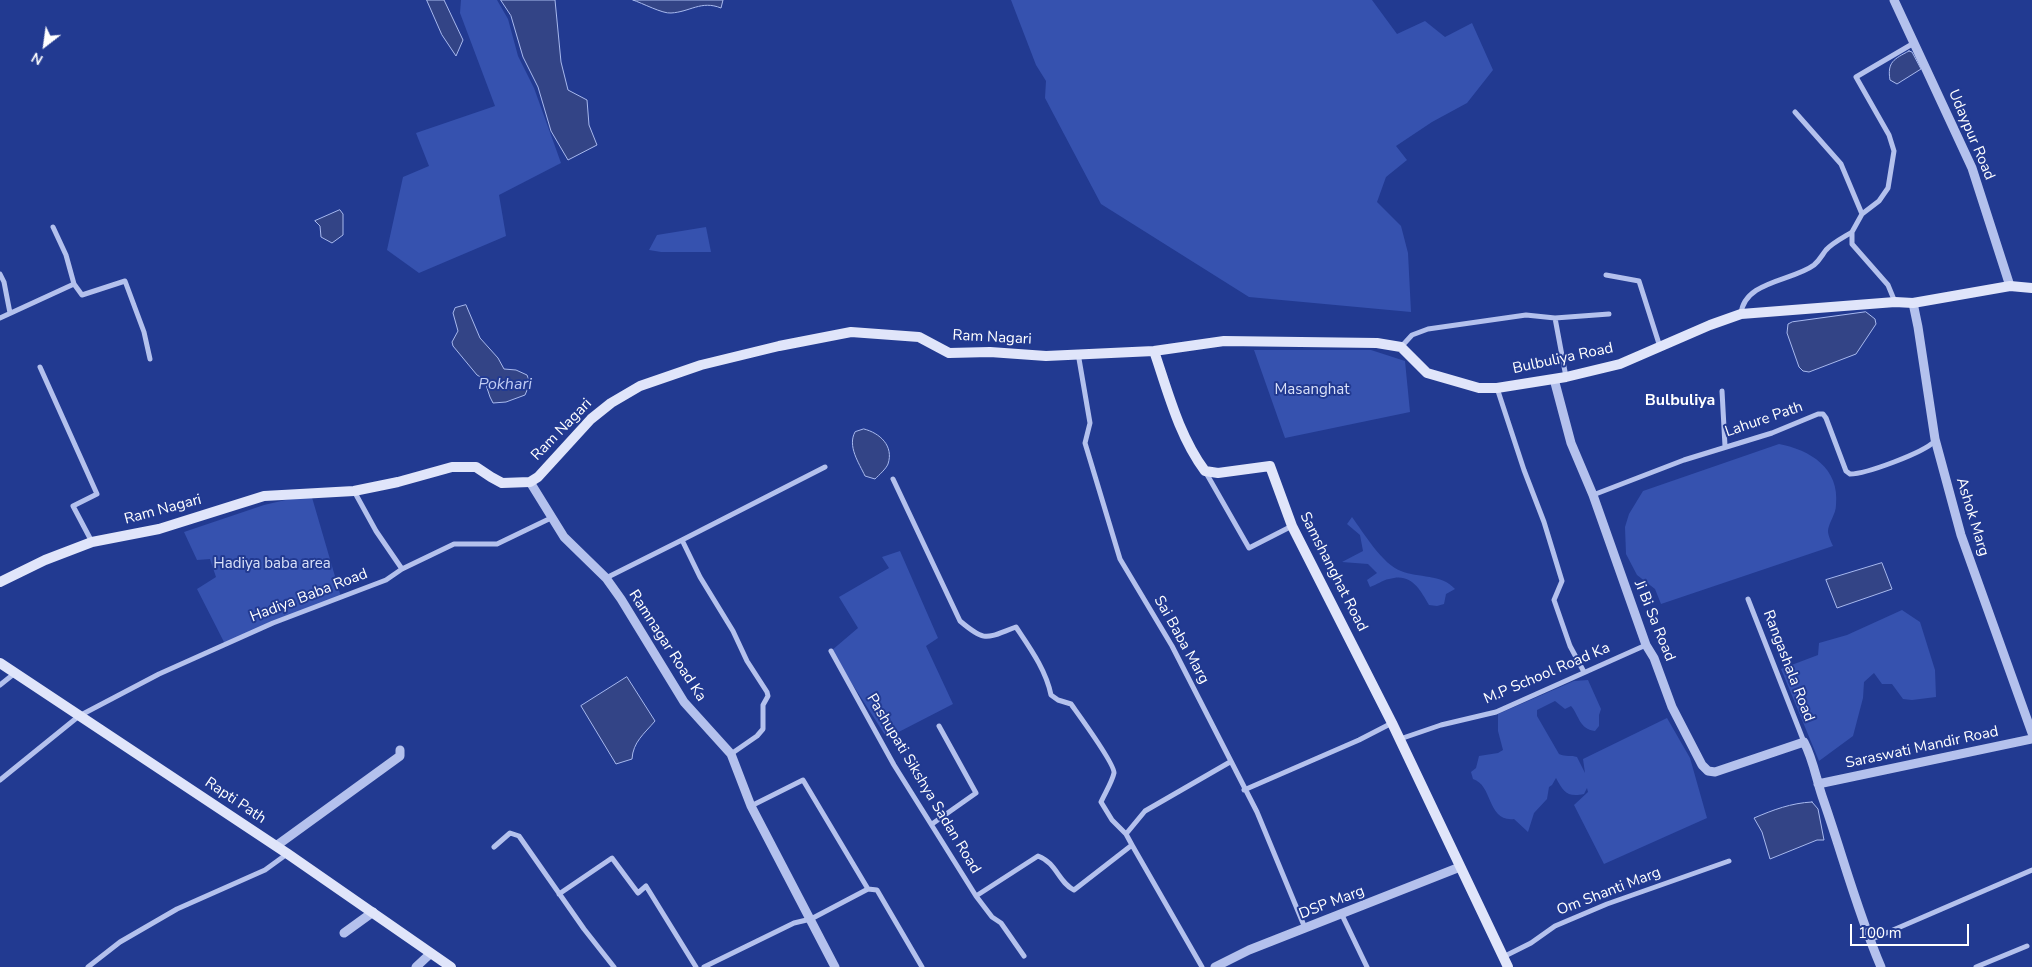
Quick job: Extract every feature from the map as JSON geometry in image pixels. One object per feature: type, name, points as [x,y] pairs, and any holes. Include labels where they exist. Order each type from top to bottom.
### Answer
[{"type":"main road","name":"Bulbuliya Road","points":[[1400,347],[1427,374],[1479,388],[1497,388],[1566,377],[1620,364],[1710,325],[1741,314],[1895,302],[1913,303],[2010,286],[2032,288]]},
{"type":"main road","name":"Ram Nagari","points":[[0,582],[45,560],[92,542],[159,529],[264,496],[354,492],[452,467],[476,467],[502,483],[530,482],[538,477],[591,419],[611,403],[640,386],[701,365],[778,346],[852,332],[919,337],[949,353],[990,352],[1046,356],[1078,353],[1154,351]]},
{"type":"main road","points":[[1205,471],[1193,455],[1171,402],[1154,351],[1224,341],[1377,343],[1400,347]]},
{"type":"main road","name":"Samshanghat Road","points":[[1205,471],[1218,473],[1270,466],[1292,526],[1392,723],[1508,967]]},
{"type":"main road","name":"Rapti Path","points":[[0,663],[288,854],[452,967]]},
{"type":"street","name":"Udaypur Road","points":[[1894,0],[1972,168],[2010,286]]},
{"type":"street","points":[[1741,314],[1742,306],[1749,296],[1767,285],[1813,266],[1827,248],[1852,232],[1862,214],[1879,201],[1888,188],[1894,151],[1889,135],[1856,77],[1914,44]]},
{"type":"street","points":[[1795,112],[1841,164],[1862,214]]},
{"type":"street","points":[[53,227],[66,255],[74,284],[82,295],[125,281],[144,332],[150,359]]},
{"type":"street","points":[[1852,232],[1852,244],[1888,285],[1895,302]]},
{"type":"street","points":[[0,274],[4,282],[10,314]]},
{"type":"street","points":[[1606,275],[1639,281],[1660,346]]},
{"type":"street","points":[[0,318],[74,284]]},
{"type":"street","name":"Ashok Marg","points":[[1913,303],[1935,441],[1961,535],[2032,733]]},
{"type":"street","points":[[1400,347],[1412,334],[1428,329],[1526,315],[1555,318],[1609,314]]},
{"type":"street","points":[[1555,318],[1566,377]]},
{"type":"street","name":"Sai Baba Marg","points":[[1078,353],[1090,423],[1084,443],[1120,559],[1172,646],[1244,790],[1257,812],[1306,928]]},
{"type":"street","points":[[40,368],[97,494],[73,506],[92,542]]},
{"type":"street","name":"Ji Bi Sa Road","points":[[1554,379],[1572,443],[1646,645],[1654,658],[1672,707],[1702,765],[1708,771],[1715,772],[1804,742]]},
{"type":"street","points":[[1497,388],[1524,470],[1544,522],[1562,582],[1554,600],[1570,646],[1584,672]]},
{"type":"street","points":[[1722,391],[1725,446]]},
{"type":"street","name":"Lahure Path","points":[[1593,496],[1725,446],[1823,414],[1846,471],[1850,474],[1929,448],[1935,441]]},
{"type":"street","points":[[606,578],[824,467]]},
{"type":"street","points":[[1205,471],[1249,548],[1292,526]]},
{"type":"street","points":[[893,479],[960,621],[978,636],[990,637],[1016,626],[1040,663],[1049,684],[1051,695],[1058,700],[1071,704],[1098,743],[1113,767],[1114,773],[1101,802],[1112,820],[1126,834],[1202,967]]},
{"type":"street","name":"Ramnagar Road Ka","points":[[530,482],[564,537],[606,578],[621,599],[684,702],[731,754],[751,806],[835,967]]},
{"type":"street","points":[[354,492],[376,531],[402,569]]},
{"type":"street","name":"Hadiya Baba Road","points":[[0,780],[80,716],[159,674],[273,623],[386,580],[402,569],[454,544],[497,544],[551,518]]},
{"type":"street","points":[[682,540],[700,577],[733,632],[747,661],[762,681],[768,696],[762,705],[763,729],[757,736],[731,754]]},
{"type":"street","name":"Rangashala Road","points":[[1748,599],[1804,742]]},
{"type":"street","name":"M.P School Road Ka","points":[[1399,739],[1441,725],[1496,712],[1646,645]]},
{"type":"street","name":"Pashupati Sikshya Sadan Road","points":[[831,651],[894,765],[976,896],[1038,856],[1048,860],[1068,887],[1074,890],[1132,845]]},
{"type":"street","points":[[0,685],[15,673]]},
{"type":"street","points":[[1244,790],[1392,723]]},
{"type":"street","points":[[932,824],[976,793],[939,726]]},
{"type":"street","name":"Saraswati Mandir Road","points":[[1818,784],[2032,739]]},
{"type":"street","points":[[1804,742],[1814,765],[1818,784],[1869,940],[1881,967]]},
{"type":"street","points":[[276,846],[400,756],[400,750]]},
{"type":"street","points":[[1126,834],[1145,811],[1230,762]]},
{"type":"street","points":[[751,806],[802,780],[868,889]]},
{"type":"street","points":[[494,847],[510,833],[519,836],[614,967]]},
{"type":"street","points":[[88,967],[120,942],[169,914],[265,870],[288,854]]},
{"type":"street","points":[[560,894],[612,858],[638,893],[646,886],[696,967]]},
{"type":"street","name":"Om Shanti Marg","points":[[1503,957],[1531,943],[1555,926],[1607,904],[1729,861]]},
{"type":"street","name":"DSP Marg","points":[[1215,967],[1249,950],[1460,867]]},
{"type":"street","points":[[1869,940],[2032,870]]},
{"type":"street","points":[[704,967],[794,923],[811,919],[868,889],[877,890],[922,967]]},
{"type":"street","points":[[976,896],[984,904],[992,917],[1001,924],[1024,956]]},
{"type":"street","points":[[344,933],[372,912]]},
{"type":"street","points":[[1342,915],[1367,967]]},
{"type":"street","points":[[1976,967],[2028,946]]},
{"type":"street","points":[[416,967],[431,953]]},
{"type":"green space","points":[[461,0],[497,0],[508,19],[518,56],[534,88],[561,163],[499,195],[506,236],[419,273],[387,250],[403,177],[429,166],[416,133],[495,106],[460,13]]},
{"type":"green space","points":[[1011,0],[1372,0],[1397,34],[1425,21],[1445,37],[1472,23],[1493,70],[1467,103],[1432,122],[1396,146],[1407,160],[1386,177],[1377,202],[1401,226],[1408,253],[1411,312],[1249,297],[1101,204],[1045,98],[1046,81],[1036,65]]},
{"type":"green space","points":[[706,227],[711,252],[661,252],[649,250],[657,235]]},
{"type":"green space","name":"Masanghat","points":[[1254,350],[1371,350],[1405,361],[1410,412],[1285,438]]},
{"type":"green space","points":[[1779,444],[1812,456],[1828,471],[1836,492],[1836,508],[1828,531],[1833,546],[1661,604],[1655,589],[1637,575],[1626,554],[1625,527],[1629,514],[1643,491]]},
{"type":"green space","name":"Hadiya baba area","points":[[311,494],[341,597],[225,644],[197,589],[216,577],[210,559],[197,560],[184,532],[264,505]]},
{"type":"green space","points":[[1352,517],[1380,555],[1394,568],[1450,584],[1455,589],[1446,594],[1444,604],[1437,606],[1429,605],[1414,583],[1403,578],[1397,577],[1386,580],[1370,587],[1367,580],[1377,573],[1368,564],[1342,562],[1363,551],[1360,535],[1347,524]]},
{"type":"green space","points":[[900,551],[938,638],[926,646],[953,704],[887,738],[831,651],[858,628],[839,597],[889,568],[882,557]]},
{"type":"green space","points":[[1902,610],[1920,622],[1935,670],[1936,697],[1912,700],[1903,699],[1892,684],[1882,684],[1874,673],[1864,682],[1863,698],[1853,736],[1819,761],[1781,669],[1818,655],[1819,643],[1847,635]]},
{"type":"green space","points":[[1588,680],[1601,709],[1599,726],[1595,731],[1582,725],[1571,706],[1565,709],[1555,701],[1537,710],[1537,716],[1559,754],[1577,757],[1585,773],[1583,759],[1667,718],[1690,758],[1707,818],[1604,864],[1574,805],[1588,792],[1587,788],[1584,794],[1573,795],[1563,790],[1556,778],[1549,787],[1547,799],[1534,813],[1528,832],[1514,819],[1499,815],[1484,788],[1473,779],[1471,772],[1476,768],[1479,756],[1498,753],[1503,750],[1498,731],[1498,714],[1574,681]]},
{"type":"water","points":[[427,0],[444,0],[463,40],[456,56],[442,35]]},
{"type":"water","points":[[501,0],[555,0],[561,62],[568,90],[587,100],[589,125],[597,145],[568,160],[551,131],[538,87],[523,57],[511,16]]},
{"type":"water","points":[[633,0],[723,0],[721,8],[707,5],[667,13]]},
{"type":"water","points":[[1909,51],[1912,52],[1921,69],[1897,84],[1890,80],[1891,65],[1896,59]]},
{"type":"water","points":[[340,210],[343,214],[343,235],[332,243],[321,237],[320,226],[315,221]]},
{"type":"water","name":"Pokhari","points":[[466,305],[480,338],[498,358],[504,369],[516,370],[527,375],[530,383],[525,395],[506,402],[493,403],[484,379],[477,375],[453,346],[452,342],[458,331],[453,313],[455,308]]},
{"type":"water","points":[[1866,312],[1875,319],[1876,324],[1856,354],[1809,372],[1803,371],[1799,367],[1787,333],[1788,324]]},
{"type":"water","points":[[864,429],[880,437],[889,452],[887,466],[875,479],[865,476],[853,449],[852,443],[855,432]]},
{"type":"water","points":[[1882,563],[1892,589],[1837,608],[1826,580]]},
{"type":"water","points":[[627,677],[655,721],[637,743],[632,759],[616,764],[581,706]]},
{"type":"water","points":[[1812,802],[1818,809],[1824,840],[1817,840],[1770,859],[1762,832],[1754,818],[1789,805]]},
{"type":"district","name":"Bulbuliya","points":[[1680,401]]}]
